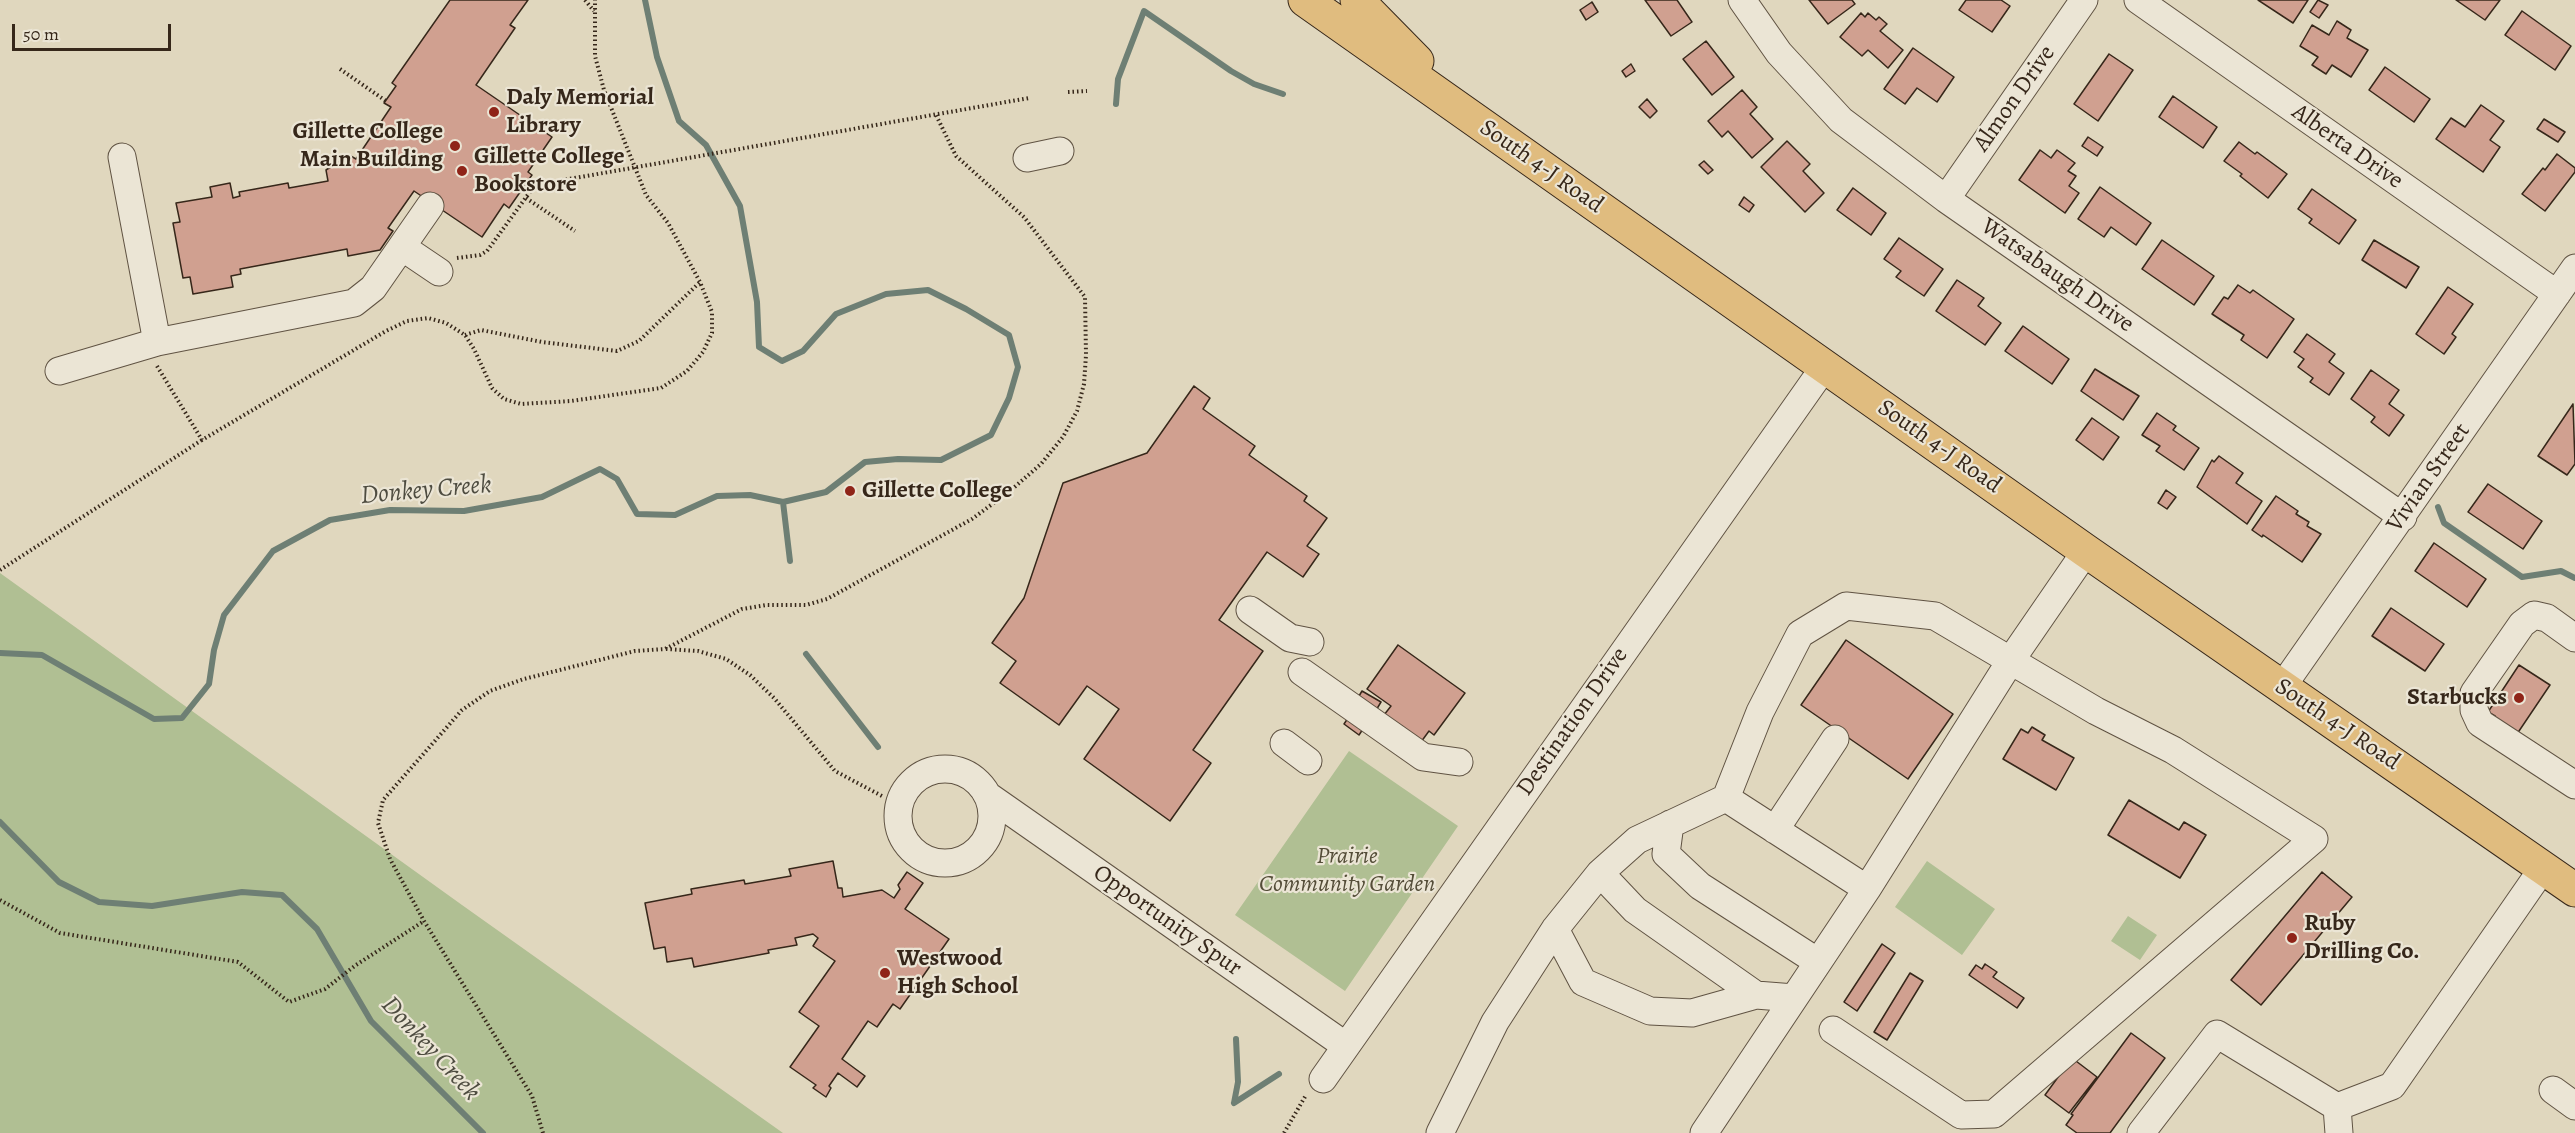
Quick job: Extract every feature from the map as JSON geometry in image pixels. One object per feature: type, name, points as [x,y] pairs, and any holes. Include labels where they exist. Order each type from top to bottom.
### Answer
[{"type":"main road","name":"South 4-J Road","points":[[1305,0],[2086,550],[2575,890]]},
{"type":"main road","points":[[1357,0],[1477,122]]},
{"type":"street","name":"Watsabaugh Drive","points":[[1742,0],[1779,53],[1841,120],[1946,199],[2403,517]]},
{"type":"street","name":"Almon Drive","points":[[1946,199],[2084,0]]},
{"type":"street","name":"Alberta Drive","points":[[2138,0],[2557,294]]},
{"type":"street","points":[[1027,158],[1060,151]]},
{"type":"street","points":[[122,157],[157,342]]},
{"type":"street","points":[[59,371],[157,342],[354,303],[373,288],[430,206]]},
{"type":"street","points":[[402,247],[439,272]]},
{"type":"street","name":"Vivian Street","points":[[2282,687],[2575,268]]},
{"type":"street","name":"Destination Drive","points":[[1323,1079],[1825,366]]},
{"type":"street","points":[[1704,1133],[1867,890],[2011,660],[2086,550]]},
{"type":"street","points":[[1440,1133],[1495,1022],[1554,929],[1600,873],[1637,840],[1726,798],[1760,712],[1800,634],[1846,606],[1935,616],[2096,711],[2173,750],[2314,839],[1994,1123],[1961,1115],[1833,1030]]},
{"type":"street","points":[[1250,610],[1290,638],[1310,642]]},
{"type":"street","points":[[2575,638],[2547,618],[2534,615],[2522,624],[2474,693],[2474,710],[2480,723],[2575,786]]},
{"type":"street","points":[[1302,672],[1423,757],[1459,762]]},
{"type":"street","points":[[1775,830],[1835,739]]},
{"type":"street","points":[[1284,743],[1308,761]]},
{"type":"street","name":"Opportunity Spur","points":[[987,795],[1346,1046]]},
{"type":"street","points":[[1726,798],[1867,890]]},
{"type":"street","points":[[1670,824],[1666,854],[1700,886],[1818,962]]},
{"type":"street","points":[[2141,1133],[2217,1034],[2338,1120],[2392,1086],[2544,868]]},
{"type":"street","points":[[1600,873],[1635,910],[1756,995]]},
{"type":"street","points":[[1554,929],[1583,982],[1650,1011],[1692,1013],[1756,995],[1794,998]]},
{"type":"street","points":[[2553,1090],[2575,1106]]},
{"type":"path","points":[[585,0],[595,12]]},
{"type":"path","points":[[0,570],[202,440],[386,331],[407,321],[428,318],[446,323],[465,335],[492,388],[504,399],[520,404],[661,388],[687,371],[703,352],[712,333],[712,312],[700,282],[668,223],[646,195],[604,90],[595,57],[595,0]]},
{"type":"path","points":[[340,69],[386,101]]},
{"type":"path","points":[[1068,92],[1087,90]]},
{"type":"path","points":[[439,272],[448,259],[480,255],[488,251],[535,185],[1029,98]]},
{"type":"path","points":[[665,649],[742,609],[766,605],[806,604],[827,599],[972,519],[1041,464],[1068,429],[1077,411],[1084,384],[1085,297],[1024,217],[956,156],[936,115]]},
{"type":"path","points":[[526,198],[575,231]]},
{"type":"path","points":[[465,335],[481,330],[542,342],[617,351],[639,341],[700,282]]},
{"type":"path","points":[[157,342],[155,364],[202,440]]},
{"type":"path","points":[[543,1133],[532,1096],[424,921],[390,859],[378,823],[383,800],[462,711],[490,691],[524,679],[635,651],[665,649],[698,651],[726,659],[750,675],[774,698],[835,771],[882,796]]},
{"type":"path","points":[[0,900],[60,933],[238,962],[289,1002],[325,989],[356,965],[424,921]]},
{"type":"path","points":[[1284,1133],[1312,1084],[1323,1079]]},
{"type":"green space","points":[[0,573],[462,905],[783,1133],[0,1133]]},
{"type":"green space","name":"Prairie Community Garden","points":[[1349,751],[1458,826],[1345,991],[1235,915]]},
{"type":"green space","points":[[1927,861],[1995,909],[1962,955],[1895,907]]},
{"type":"green space","points":[[2128,916],[2157,935],[2140,960],[2111,941]]},
{"type":"building","name":"Gillette College Main Building","points":[[450,0],[528,0],[510,25],[515,28],[476,85],[552,137],[528,172],[532,175],[509,208],[504,204],[482,237],[414,191],[388,228],[393,231],[380,250],[348,256],[347,249],[240,269],[241,274],[231,276],[233,287],[193,294],[190,277],[183,278],[173,223],[180,222],[176,203],[212,197],[210,187],[230,183],[233,198],[240,196],[239,192],[288,183],[289,188],[328,181],[326,170],[349,155],[356,159],[391,107],[384,103],[396,86],[392,83]]},
{"type":"building","points":[[1645,0],[1677,0],[1692,22],[1671,36]]},
{"type":"building","points":[[1809,0],[1852,0],[1855,4],[1828,24]]},
{"type":"building","points":[[1966,0],[2001,0],[2010,6],[1992,32],[1959,10]]},
{"type":"building","points":[[2258,0],[2308,0],[2293,23]]},
{"type":"building","points":[[2318,0],[2328,5],[2319,18],[2310,12]]},
{"type":"building","points":[[2456,0],[2500,0],[2485,20]]},
{"type":"building","points":[[1592,2],[1598,12],[1586,20],[1580,10]]},
{"type":"building","points":[[2522,11],[2571,46],[2555,70],[2505,35]]},
{"type":"building","points":[[1861,13],[1865,17],[1868,13],[1876,20],[1879,17],[1887,24],[1880,31],[1903,50],[1888,68],[1868,50],[1862,56],[1840,37]]},
{"type":"building","points":[[2337,21],[2351,30],[2347,38],[2368,50],[2351,77],[2332,65],[2326,74],[2312,65],[2318,57],[2300,46],[2312,25],[2329,35]]},
{"type":"building","points":[[1706,41],[1734,77],[1712,95],[1683,59]]},
{"type":"building","points":[[1913,48],[1954,77],[1937,102],[1917,88],[1905,104],[1884,89]]},
{"type":"building","points":[[2109,54],[2133,70],[2098,121],[2074,104]]},
{"type":"building","points":[[1631,64],[1635,71],[1626,77],[1622,71]]},
{"type":"building","points":[[2385,67],[2430,99],[2414,122],[2369,90]]},
{"type":"building","points":[[1742,90],[1757,107],[1750,114],[1773,139],[1752,158],[1728,131],[1722,137],[1708,121]]},
{"type":"building","points":[[2173,96],[2217,127],[2203,148],[2159,117]]},
{"type":"building","points":[[1647,99],[1657,111],[1650,118],[1639,107]]},
{"type":"building","points":[[2481,105],[2504,121],[2490,140],[2500,147],[2483,172],[2436,139],[2451,118],[2465,127]]},
{"type":"building","points":[[2544,119],[2565,132],[2558,142],[2537,129]]},
{"type":"building","points":[[2088,137],[2103,147],[2097,156],[2082,146]]},
{"type":"building","points":[[1787,141],[1810,164],[1803,171],[1824,193],[1805,212],[1761,167]]},
{"type":"building","points":[[2239,142],[2287,174],[2268,198],[2224,161]]},
{"type":"building","points":[[2040,150],[2051,158],[2057,150],[2075,163],[2068,171],[2076,176],[2069,186],[2079,193],[2065,213],[2019,180]]},
{"type":"building","points":[[2557,154],[2575,168],[2575,172],[2545,211],[2522,194]]},
{"type":"building","points":[[1704,161],[1713,170],[1708,174],[1699,165]]},
{"type":"building","points":[[2100,187],[2151,223],[2136,245],[2111,227],[2104,237],[2078,219]]},
{"type":"building","points":[[1853,188],[1886,213],[1871,235],[1837,210]]},
{"type":"building","points":[[2312,189],[2356,220],[2339,244],[2309,223],[2312,219],[2298,209]]},
{"type":"building","points":[[1744,197],[1754,205],[1749,212],[1739,205]]},
{"type":"building","points":[[1899,238],[1943,269],[1924,296],[1896,277],[1901,271],[1884,259]]},
{"type":"building","points":[[2162,240],[2214,276],[2194,305],[2142,269]]},
{"type":"building","points":[[2374,240],[2419,267],[2406,288],[2362,260]]},
{"type":"building","points":[[1957,280],[1984,298],[1978,306],[2001,323],[1985,345],[1936,311]]},
{"type":"building","points":[[2238,285],[2250,293],[2253,290],[2294,319],[2267,358],[2241,340],[2244,335],[2212,314],[2224,297],[2228,299]]},
{"type":"building","points":[[2448,287],[2473,304],[2452,334],[2456,337],[2444,354],[2416,334]]},
{"type":"building","points":[[2023,326],[2069,359],[2052,384],[2005,351]]},
{"type":"building","points":[[2307,334],[2335,354],[2329,362],[2344,373],[2329,395],[2310,382],[2313,378],[2298,367],[2304,359],[2294,352]]},
{"type":"building","points":[[2095,369],[2139,396],[2123,420],[2081,391]]},
{"type":"building","points":[[2371,370],[2399,390],[2389,404],[2404,415],[2389,436],[2371,422],[2375,417],[2351,399]]},
{"type":"building","points":[[1194,386],[1210,398],[1203,409],[1255,446],[1249,455],[1307,496],[1304,501],[1327,518],[1307,546],[1319,554],[1303,577],[1267,552],[1219,620],[1263,651],[1193,750],[1211,763],[1170,821],[1084,759],[1119,709],[1087,686],[1059,725],[1000,683],[1016,661],[992,643],[1024,598],[1063,483],[1147,453]]},
{"type":"building","points":[[2573,404],[2575,464],[2567,475],[2538,456]]},
{"type":"building","points":[[2157,413],[2176,426],[2173,430],[2199,448],[2184,470],[2156,451],[2160,446],[2142,435]]},
{"type":"building","points":[[2092,418],[2119,437],[2103,460],[2076,440]]},
{"type":"building","points":[[2219,456],[2243,473],[2236,483],[2262,501],[2247,524],[2197,487],[2212,460],[2214,462]]},
{"type":"building","points":[[2488,484],[2542,521],[2523,549],[2468,512]]},
{"type":"building","points":[[2166,490],[2176,497],[2167,509],[2158,503]]},
{"type":"building","points":[[2276,496],[2298,511],[2296,514],[2309,522],[2307,526],[2321,534],[2302,562],[2252,530]]},
{"type":"building","points":[[2434,543],[2486,579],[2467,607],[2415,571]]},
{"type":"building","points":[[2391,608],[2444,644],[2425,671],[2372,636]]},
{"type":"building","points":[[1846,640],[1953,714],[1908,779],[1801,705]]},
{"type":"building","points":[[1398,645],[1465,693],[1434,735],[1429,731],[1421,742],[1384,715],[1391,706],[1367,689]]},
{"type":"building","name":"Starbucks","points":[[2519,665],[2550,685],[2517,734],[2489,726],[2495,716],[2488,712]]},
{"type":"building","points":[[1362,691],[1381,702],[1375,712],[1356,701]]},
{"type":"building","points":[[1350,715],[1365,726],[1359,735],[1344,724]]},
{"type":"building","points":[[2032,727],[2045,735],[2042,740],[2074,758],[2056,790],[2003,759],[2021,729],[2028,733]]},
{"type":"building","points":[[2129,800],[2179,830],[2184,822],[2206,835],[2180,878],[2108,835]]},
{"type":"building","points":[[833,861],[838,888],[842,888],[843,897],[882,890],[894,898],[900,889],[898,885],[907,872],[923,883],[905,909],[949,939],[900,1009],[893,1004],[877,1027],[868,1021],[842,1059],[865,1076],[857,1087],[838,1073],[829,1086],[831,1088],[826,1097],[813,1088],[816,1085],[790,1067],[819,1026],[799,1012],[835,961],[813,946],[818,938],[813,934],[795,938],[797,945],[768,950],[769,953],[694,967],[692,958],[667,962],[665,947],[654,949],[645,903],[692,894],[691,889],[744,880],[745,884],[791,876],[789,869]]},
{"type":"building","name":"Ruby Drilling Co.","points":[[2322,872],[2352,897],[2261,1005],[2231,980]]},
{"type":"building","points":[[1882,944],[1895,953],[1857,1011],[1844,1002]]},
{"type":"building","points":[[1985,964],[1997,972],[1993,977],[2024,998],[2017,1008],[1969,975],[1976,965],[1982,969]]},
{"type":"building","points":[[1910,973],[1923,981],[1887,1040],[1874,1032]]},
{"type":"building","points":[[2131,1033],[2165,1058],[2110,1133],[2077,1133],[2066,1125],[2073,1115],[2071,1114]]},
{"type":"building","points":[[2072,1058],[2097,1077],[2069,1113],[2045,1095]]},
{"type":"waterway","name":"Donkey Creek","points":[[0,653],[42,655],[154,719],[182,718],[209,684],[214,650],[224,615],[273,551],[330,520],[390,510],[464,511],[542,497],[600,469],[617,479],[637,514],[675,515],[717,496],[750,495],[783,502],[826,492],[865,462],[898,459],[941,460],[991,435],[1009,398],[1018,367],[1009,335],[966,309],[928,290],[886,294],[836,314],[803,351],[782,361],[759,347],[757,302],[740,206],[706,145],[679,121],[657,57],[645,0]]},
{"type":"waterway","points":[[1116,104],[1118,79],[1144,11],[1231,71],[1254,84],[1283,94]]},
{"type":"waterway","points":[[783,502],[790,561]]},
{"type":"waterway","points":[[2438,507],[2444,523],[2522,577],[2561,571],[2575,578]]},
{"type":"waterway","points":[[806,654],[878,747]]},
{"type":"waterway","name":"Donkey Creek","points":[[0,822],[59,882],[99,902],[152,906],[242,892],[282,895],[317,929],[371,1021],[483,1133]]},
{"type":"waterway","points":[[1234,1103],[1238,1082],[1236,1039]]},
{"type":"waterway","points":[[1234,1103],[1279,1074]]},
{"type":"place","name":"Daly Memorial Library","points":[[494,112]]},
{"type":"place","name":"Gillette College Main Building","points":[[455,146]]},
{"type":"place","name":"Gillette College Bookstore","points":[[462,171]]},
{"type":"place","name":"Gillette College","points":[[850,491]]},
{"type":"place","name":"Starbucks","points":[[2519,698]]},
{"type":"place","name":"Ruby Drilling Co.","points":[[2292,938]]},
{"type":"place","name":"Westwood High School","points":[[885,973]]}]
